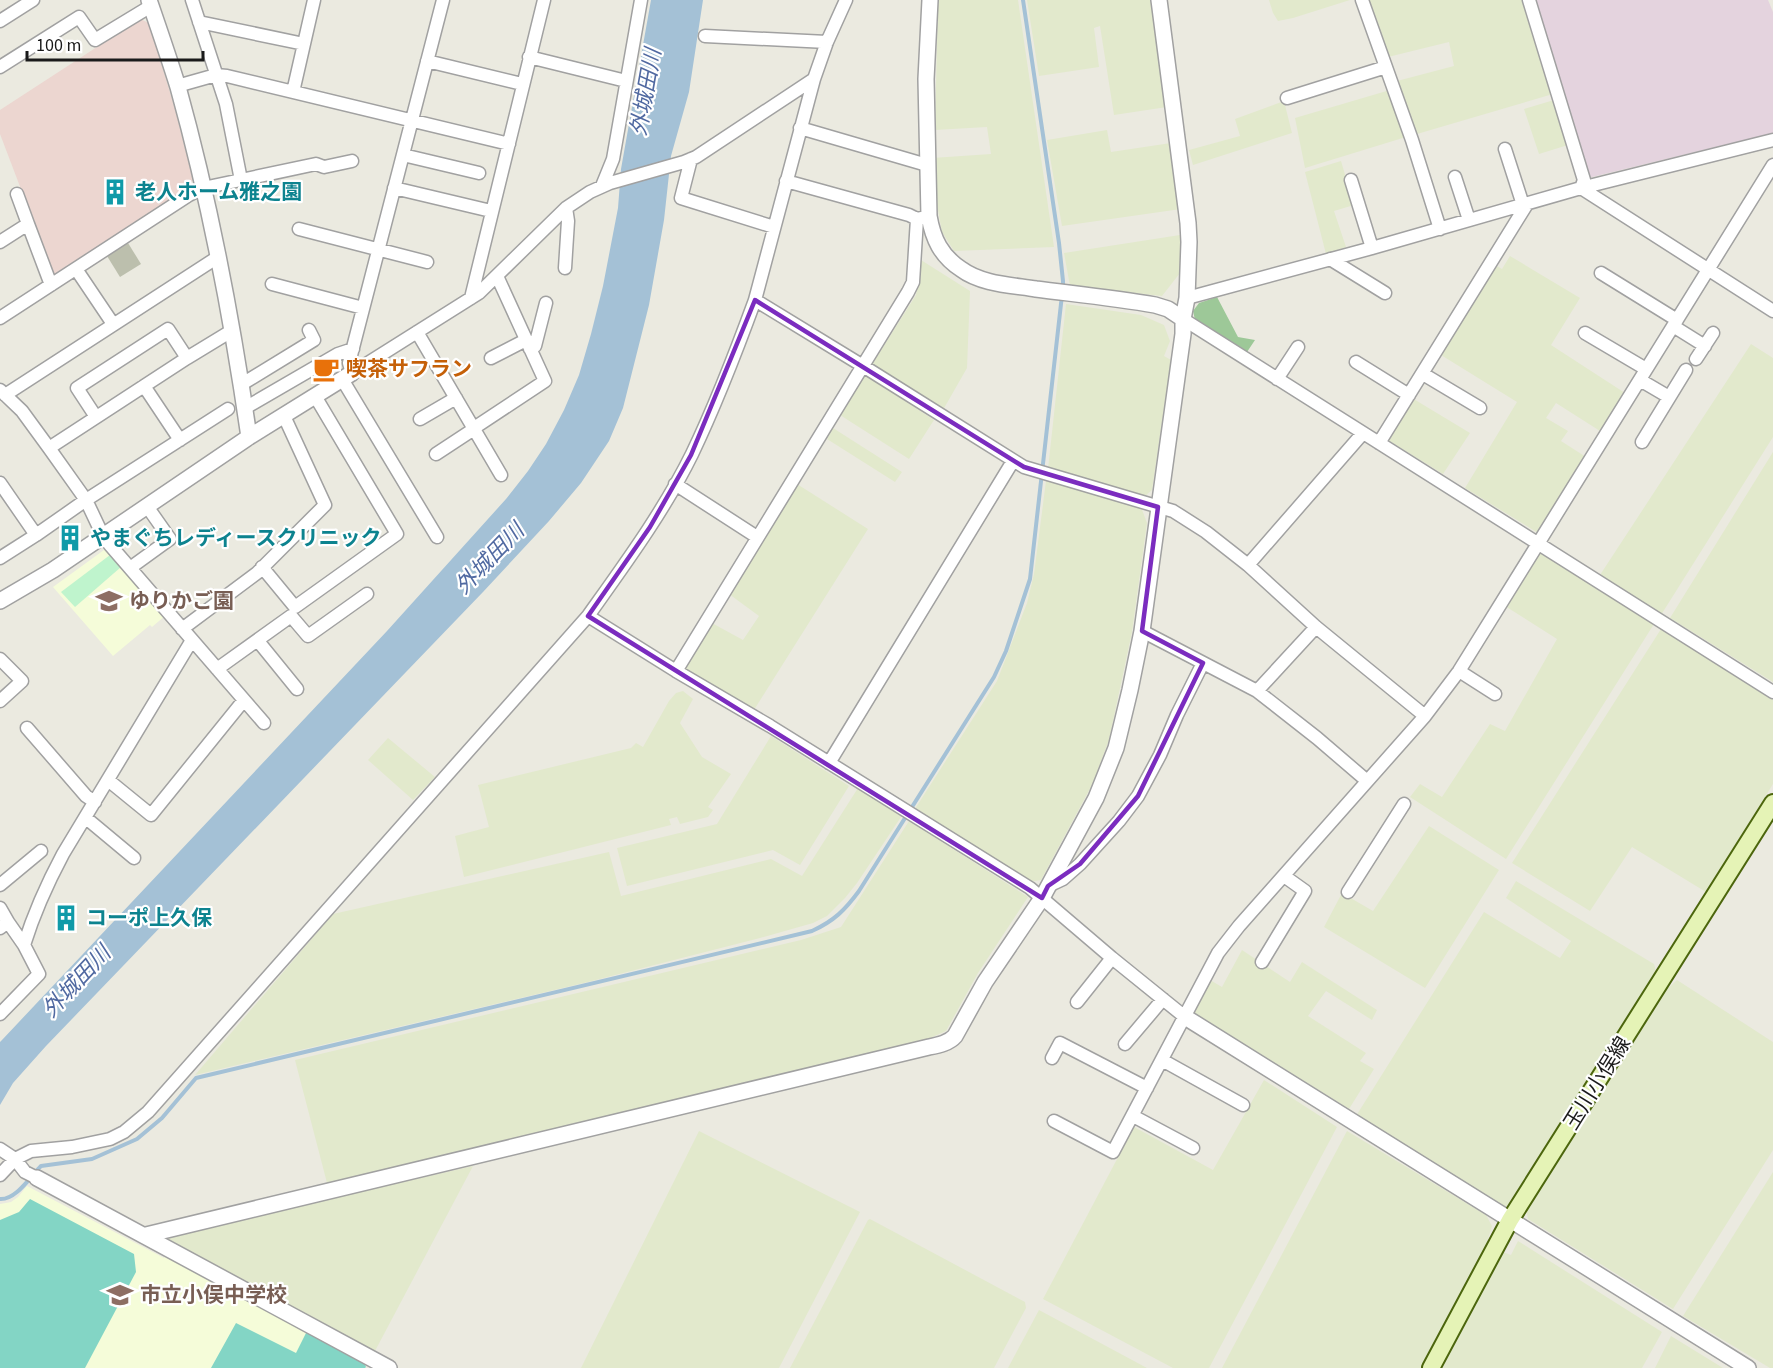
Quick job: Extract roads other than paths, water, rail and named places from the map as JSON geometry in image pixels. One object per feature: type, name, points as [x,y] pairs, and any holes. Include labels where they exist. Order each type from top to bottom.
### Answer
[{"type":"main road","name":"玉川小俣線","points":[[1431,1368],[1510,1220],[1773,803]]},
{"type":"street","points":[[0,21],[33,0]]},
{"type":"street","points":[[192,0],[226,104],[241,180]]},
{"type":"street","points":[[293,92],[314,0]]},
{"type":"street","points":[[437,537],[347,376],[443,0]]},
{"type":"street","points":[[471,298],[544,0]]},
{"type":"street","points":[[606,184],[613,159],[641,0]]},
{"type":"street","points":[[0,1175],[15,1159],[31,1151],[72,1147],[110,1139],[124,1132],[148,1112],[588,616],[639,544],[692,455],[755,300],[814,79],[827,42],[846,0]]},
{"type":"street","points":[[676,671],[913,282],[923,218],[927,165],[926,80],[930,0]]},
{"type":"street","points":[[146,1235],[952,1040],[985,982],[1045,892],[1096,798],[1116,748],[1131,690],[1142,631],[1187,298],[1189,242],[1186,195],[1159,0]]},
{"type":"street","points":[[1362,0],[1412,140],[1440,229]]},
{"type":"street","points":[[1529,0],[1584,180],[1581,188]]},
{"type":"street","points":[[0,67],[79,17],[95,40],[150,3],[177,86],[203,188],[233,330],[249,437]]},
{"type":"street","points":[[199,22],[304,44]]},
{"type":"street","points":[[705,36],[827,42]]},
{"type":"street","points":[[529,57],[626,81]]},
{"type":"street","points":[[427,61],[522,84]]},
{"type":"street","points":[[1287,98],[1386,67]]},
{"type":"street","points":[[177,86],[216,75],[227,76],[508,144]]},
{"type":"street","points":[[0,602],[53,570],[249,437],[479,293],[566,208],[606,184],[687,161],[814,79]]},
{"type":"street","points":[[800,128],[927,165]]},
{"type":"street","points":[[1187,298],[1581,188],[1773,140]]},
{"type":"street","points":[[1505,149],[1525,205]]},
{"type":"street","points":[[403,155],[479,172]]},
{"type":"street","points":[[0,318],[203,188],[316,164],[324,167],[352,161]]},
{"type":"street","points":[[687,161],[681,198],[774,227]]},
{"type":"street","points":[[1054,1121],[1113,1152],[1223,946],[1366,780],[1425,716],[1459,671],[1773,165]]},
{"type":"street","points":[[1455,177],[1469,220]]},
{"type":"street","points":[[1351,180],[1372,248]]},
{"type":"street","points":[[786,181],[923,218],[946,257],[975,278],[1063,293],[1155,304],[1168,309],[1773,692]]},
{"type":"street","points":[[394,188],[492,211]]},
{"type":"street","points":[[1581,188],[1773,311]]},
{"type":"street","points":[[17,194],[51,285]]},
{"type":"street","points":[[1379,443],[1525,205]]},
{"type":"street","points":[[565,268],[568,221],[566,208]]},
{"type":"street","points":[[0,242],[28,224]]},
{"type":"street","points":[[299,229],[427,262]]},
{"type":"street","points":[[218,257],[2,393],[22,411],[86,500],[103,536],[264,723]]},
{"type":"street","points":[[1330,259],[1385,293]]},
{"type":"street","points":[[76,269],[113,324]]},
{"type":"street","points":[[1601,273],[1705,346]]},
{"type":"street","points":[[436,454],[545,381],[497,276]]},
{"type":"street","points":[[272,284],[363,308]]},
{"type":"street","points":[[755,300],[1024,467],[1173,511],[1206,532],[1248,565],[1316,627],[1425,716]]},
{"type":"street","points":[[491,358],[528,344],[535,346],[546,303]]},
{"type":"street","points":[[96,417],[77,388],[86,382],[168,329],[187,358]]},
{"type":"street","points":[[49,448],[233,330]]},
{"type":"street","points":[[242,384],[314,340],[309,330]]},
{"type":"street","points":[[417,332],[501,475]]},
{"type":"street","points":[[1585,333],[1643,374],[1669,397]]},
{"type":"street","points":[[1696,359],[1713,333]]},
{"type":"street","points":[[1277,380],[1298,347]]},
{"type":"street","points":[[245,408],[338,354],[353,349]]},
{"type":"street","points":[[1356,362],[1409,395]]},
{"type":"street","points":[[1642,442],[1686,370]]},
{"type":"street","points":[[1423,374],[1480,408]]},
{"type":"street","points":[[144,386],[180,440]]},
{"type":"street","points":[[262,567],[295,607],[397,534],[315,396]]},
{"type":"street","points":[[420,419],[456,398]]},
{"type":"street","points":[[0,558],[228,409]]},
{"type":"street","points":[[182,629],[262,567],[325,505],[284,416]]},
{"type":"street","points":[[1248,565],[1363,433]]},
{"type":"street","points":[[829,763],[1013,461]]},
{"type":"street","points":[[0,483],[36,535]]},
{"type":"street","points":[[675,484],[757,537]]},
{"type":"street","points":[[130,568],[170,539],[151,512]]},
{"type":"street","points":[[217,669],[291,616],[308,636],[367,594]]},
{"type":"street","points":[[588,616],[1030,888],[1045,892],[1112,958],[1185,1017],[1748,1368]]},
{"type":"street","points":[[1257,691],[1316,627]]},
{"type":"street","points":[[1142,631],[1257,691],[1366,780]]},
{"type":"street","points":[[24,945],[48,882],[192,640]]},
{"type":"street","points":[[258,640],[297,689]]},
{"type":"street","points":[[0,659],[22,681],[0,701]]},
{"type":"street","points":[[1045,892],[1080,864],[1138,796],[1203,663]]},
{"type":"street","points":[[1459,671],[1494,694]]},
{"type":"street","points":[[108,780],[151,815],[244,700]]},
{"type":"street","points":[[27,728],[86,796],[95,802]]},
{"type":"street","points":[[1348,892],[1404,804]]},
{"type":"street","points":[[86,818],[134,858]]},
{"type":"street","points":[[0,885],[42,851]]},
{"type":"street","points":[[1262,962],[1305,891],[1284,876]]},
{"type":"street","points":[[0,908],[4,925],[24,945],[39,974],[0,1014]]},
{"type":"street","points":[[1077,1002],[1112,958]]},
{"type":"street","points":[[1125,1044],[1163,999]]},
{"type":"street","points":[[1052,1058],[1060,1043],[1147,1088]]},
{"type":"street","points":[[1162,1060],[1243,1106]]},
{"type":"street","points":[[1132,1116],[1193,1148]]},
{"type":"street","points":[[0,1149],[32,1175],[146,1235],[379,1366]]},
{"type":"water","name":"外城田川","points":[[651,0],[703,0],[689,92],[671,156],[664,220],[649,305],[623,408],[609,441],[581,483],[549,521],[46,1046],[13,1083],[0,1105],[0,1042],[387,631],[506,499],[546,444],[579,375],[603,286],[618,208],[621,169]]},
{"type":"waterway","points":[[1023,0],[1059,243],[1063,287]]},
{"type":"waterway","points":[[0,1199],[17,1192],[41,1166],[92,1159],[137,1139],[162,1118],[196,1078],[812,931],[838,914],[859,891],[994,677],[1006,651],[1030,579],[1062,295]]},
{"type":"place","name":"老人ホーム雅之園","points":[[115,192]]},
{"type":"place","name":"喫茶サフラン","points":[[326,369]]},
{"type":"place","name":"やまぐちレディースクリニック","points":[[70,538]]},
{"type":"place","name":"ゆりかご園","points":[[109,601]]},
{"type":"place","name":"コーポ上久保","points":[[66,918]]},
{"type":"place","name":"市立小俣中学校","points":[[120,1295]]}]
